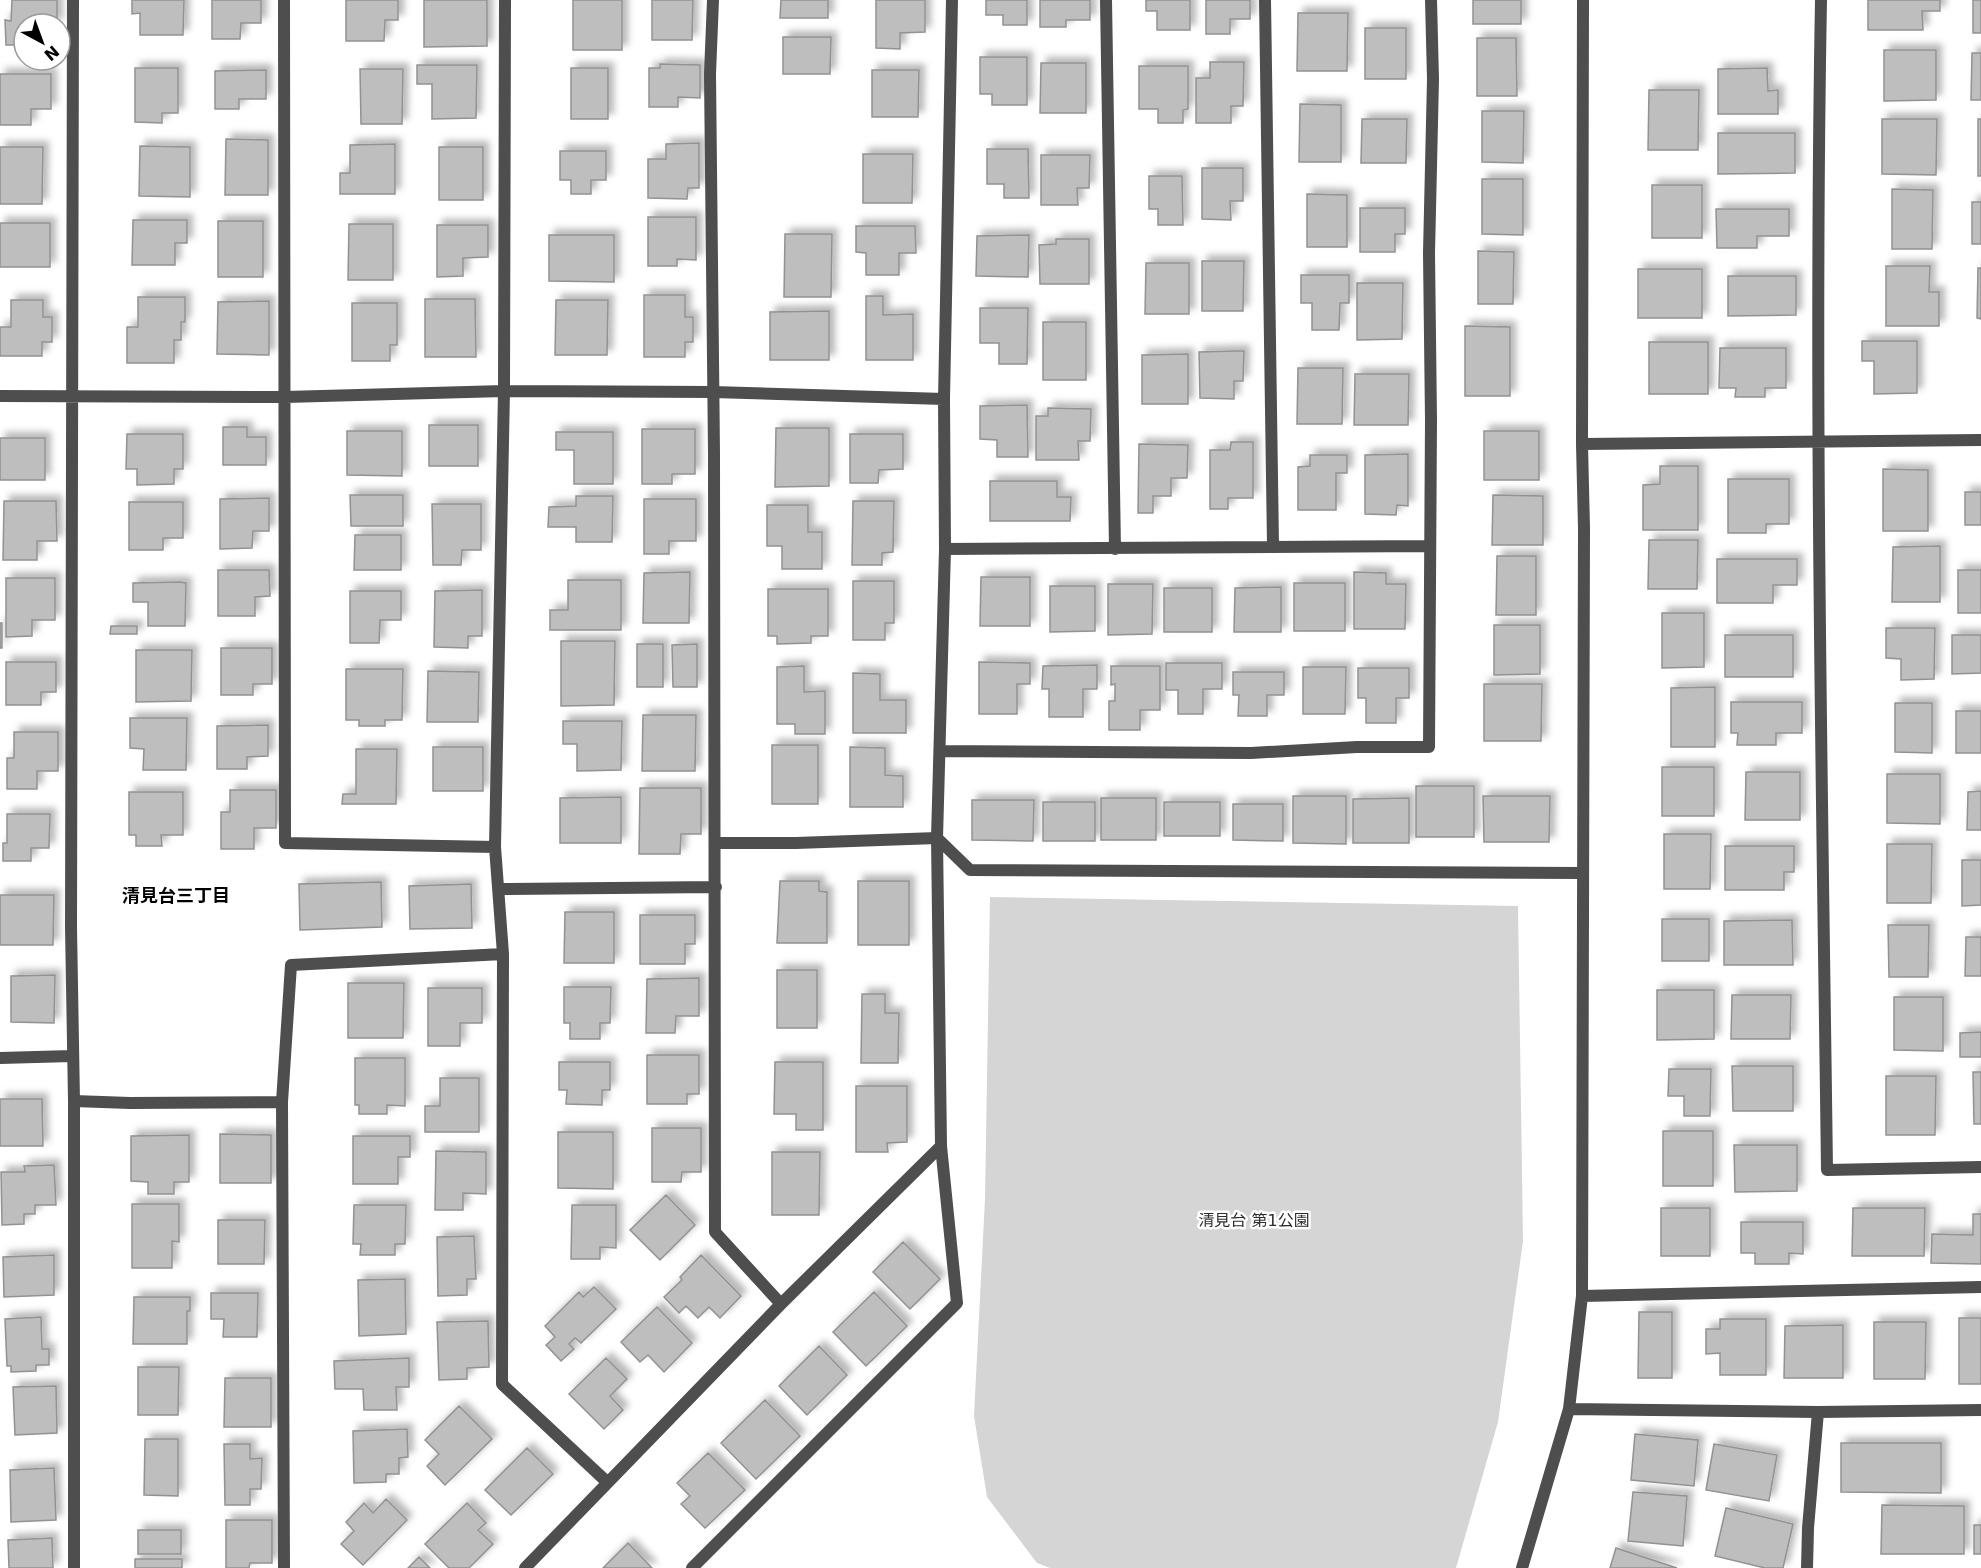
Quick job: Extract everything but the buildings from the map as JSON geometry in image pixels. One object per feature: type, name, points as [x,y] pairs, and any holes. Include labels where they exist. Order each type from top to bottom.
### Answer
[{"type":"street","points":[[73,0],[71,135],[74,1568]]},
{"type":"street","points":[[284,0],[285,843],[495,847]]},
{"type":"street","points":[[506,0],[504,391],[495,847],[500,889],[503,954],[502,1384],[607,1482]]},
{"type":"street","points":[[713,0],[710,74],[716,843],[715,1232],[781,1304]]},
{"type":"street","points":[[692,1568],[957,1303],[941,1146],[937,838],[945,549],[944,399],[952,0]]},
{"type":"street","points":[[1106,0],[1115,549]]},
{"type":"street","points":[[1265,0],[1273,546]]},
{"type":"street","points":[[940,752],[1251,753],[1357,747],[1429,747],[1431,420],[1429,253],[1433,79],[1431,0]]},
{"type":"street","points":[[1522,1568],[1569,1409],[1582,1296],[1583,0]]},
{"type":"street","points":[[1821,0],[1820,441],[1827,1170],[1981,1167]]},
{"type":"street","points":[[0,396],[285,397],[504,391],[713,392],[944,399]]},
{"type":"street","points":[[1582,444],[1981,440]]},
{"type":"street","points":[[945,549],[1429,546]]},
{"type":"street","points":[[716,843],[796,843],[937,838],[970,870],[1582,873]]},
{"type":"street","points":[[500,889],[716,887]]},
{"type":"street","points":[[284,1568],[282,1102],[291,964],[503,954]]},
{"type":"street","points":[[0,1058],[72,1056]]},
{"type":"street","points":[[74,1101],[282,1102]]},
{"type":"street","points":[[525,1568],[781,1304],[941,1146]]},
{"type":"street","points":[[1582,1296],[1981,1287]]},
{"type":"street","points":[[1569,1409],[1818,1413],[1981,1410]]},
{"type":"street","points":[[1807,1568],[1808,1527],[1818,1413]]},
{"type":"green space","name":"清見台 第1公園","points":[[990,897],[1518,906],[1523,1241],[1498,1422],[1456,1568],[1050,1568],[1037,1563],[987,1497],[974,1416],[985,1199]]},
{"type":"district","name":"清見台三丁目","points":[[176,895]]}]
